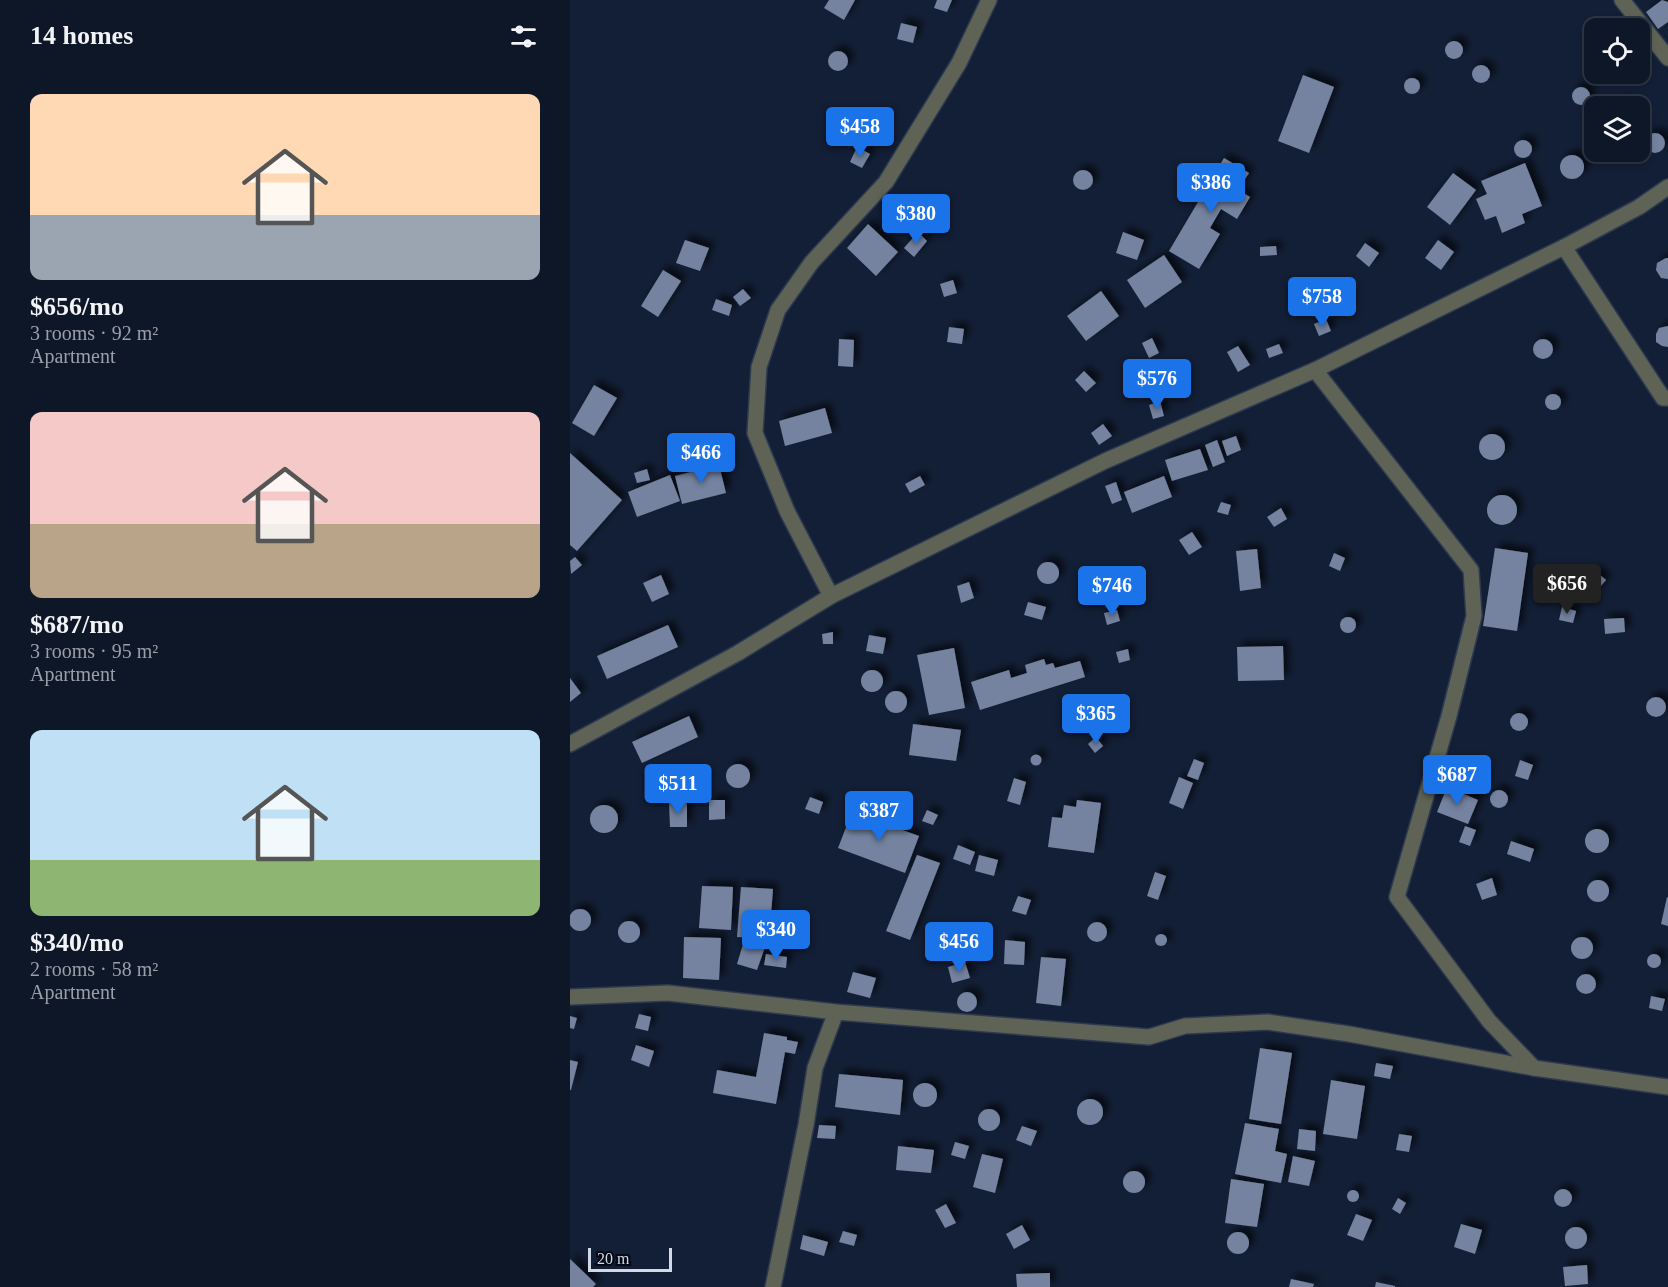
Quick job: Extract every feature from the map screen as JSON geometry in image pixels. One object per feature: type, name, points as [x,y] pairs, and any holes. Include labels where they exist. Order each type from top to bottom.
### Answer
[{"type":"street","points":[[831,596],[787,511],[755,433],[759,367],[778,310],[812,262],[886,182],[959,63],[989,0]]},
{"type":"street","points":[[1622,0],[1668,58]]},
{"type":"street","points":[[570,744],[738,653],[831,596],[1106,461],[1314,370],[1564,247],[1639,207],[1668,187]]},
{"type":"street","points":[[1564,247],[1663,398],[1668,398]]},
{"type":"street","points":[[1314,370],[1471,570],[1474,616],[1449,716],[1397,897],[1489,1021],[1534,1068]]},
{"type":"street","points":[[570,997],[668,993],[836,1012],[1149,1037],[1185,1026],[1268,1023],[1349,1034],[1534,1068],[1668,1087]]},
{"type":"street","points":[[773,1287],[806,1125],[815,1068],[836,1012]]},
{"type":"building","points":[[829,0],[855,0],[844,20],[824,8]]},
{"type":"building","points":[[937,0],[952,0],[947,12],[934,8]]},
{"type":"building","points":[[1662,0],[1668,2],[1668,22],[1658,29],[1646,12]]},
{"type":"building","points":[[901,23],[917,27],[913,43],[897,39]]},
{"type":"building","points":[[1450,41],[1458,41],[1463,46],[1461,57],[1450,59],[1445,54],[1445,46]]},
{"type":"building","points":[[838,51],[845,54],[848,61],[845,68],[838,71],[831,68],[828,61],[831,54]]},
{"type":"building","points":[[1481,65],[1487,68],[1490,74],[1487,80],[1481,83],[1475,80],[1472,74],[1475,68]]},
{"type":"building","points":[[1303,75],[1334,87],[1309,153],[1278,141]]},
{"type":"building","points":[[1409,78],[1415,78],[1420,86],[1418,92],[1409,94],[1404,89],[1404,83]]},
{"type":"building","points":[[1577,88],[1585,88],[1590,96],[1584,96],[1584,104],[1577,104],[1573,100],[1573,92]]},
{"type":"building","points":[[1659,134],[1664,139],[1662,150],[1655,153],[1650,151],[1650,135]]},
{"type":"building","points":[[1523,140],[1529,143],[1532,149],[1529,155],[1523,158],[1517,155],[1514,149],[1517,143]]},
{"type":"building","points":[[857,147],[870,154],[862,168],[850,162]]},
{"type":"building","points":[[1572,155],[1577,156],[1583,162],[1583,172],[1577,178],[1572,179],[1567,178],[1561,172],[1560,167],[1561,162],[1567,156]]},
{"type":"building","points":[[1224,158],[1249,173],[1238,190],[1250,197],[1237,219],[1221,209],[1210,228],[1220,234],[1199,269],[1169,251]]},
{"type":"building","points":[[1525,163],[1542,206],[1522,214],[1525,223],[1502,233],[1496,216],[1485,220],[1476,199],[1487,194],[1481,181]]},
{"type":"building","points":[[1083,170],[1090,173],[1093,180],[1090,187],[1083,190],[1076,187],[1073,180],[1076,173]]},
{"type":"building","points":[[1453,173],[1476,190],[1450,225],[1427,207]]},
{"type":"building","points":[[868,224],[898,252],[876,276],[847,248]]},
{"type":"building","points":[[918,232],[927,241],[914,257],[904,248]]},
{"type":"building","points":[[1123,232],[1144,240],[1137,260],[1116,253]]},
{"type":"building","points":[[685,240],[709,248],[700,271],[676,263]]},
{"type":"building","points":[[1438,240],[1454,252],[1441,270],[1425,258]]},
{"type":"building","points":[[1365,243],[1379,253],[1369,267],[1356,256]]},
{"type":"building","points":[[1276,246],[1277,255],[1260,256],[1260,247]]},
{"type":"building","points":[[1164,255],[1182,282],[1145,308],[1127,280]]},
{"type":"building","points":[[1668,258],[1668,279],[1661,278],[1656,270],[1657,263]]},
{"type":"building","points":[[663,270],[681,281],[658,317],[641,306]]},
{"type":"building","points":[[953,280],[957,293],[944,297],[940,284]]},
{"type":"building","points":[[743,289],[751,298],[740,306],[733,297]]},
{"type":"building","points":[[1101,291],[1119,316],[1086,341],[1067,316]]},
{"type":"building","points":[[716,299],[732,305],[729,316],[712,310]]},
{"type":"building","points":[[1326,319],[1331,331],[1319,336],[1314,324]]},
{"type":"building","points":[[1668,326],[1668,347],[1656,342],[1656,334],[1659,328]]},
{"type":"building","points":[[949,327],[964,329],[962,344],[947,342]]},
{"type":"building","points":[[1152,338],[1159,353],[1149,358],[1142,343]]},
{"type":"building","points":[[839,339],[854,340],[853,367],[838,366]]},
{"type":"building","points":[[1543,339],[1550,342],[1553,349],[1550,356],[1543,359],[1536,356],[1533,349],[1536,342]]},
{"type":"building","points":[[1279,344],[1283,353],[1269,358],[1266,349]]},
{"type":"building","points":[[1238,346],[1250,365],[1238,372],[1227,352]]},
{"type":"building","points":[[1084,371],[1096,383],[1086,392],[1075,380]]},
{"type":"building","points":[[594,385],[617,398],[594,436],[572,423]]},
{"type":"building","points":[[1553,394],[1559,396],[1561,402],[1559,408],[1553,410],[1547,408],[1545,402],[1547,396]]},
{"type":"building","points":[[1160,401],[1164,416],[1153,419],[1149,405]]},
{"type":"building","points":[[825,408],[832,433],[785,446],[779,421]]},
{"type":"building","points":[[1103,424],[1112,436],[1099,445],[1091,433]]},
{"type":"building","points":[[1492,434],[1501,438],[1505,447],[1501,456],[1492,460],[1483,456],[1479,447],[1483,438]]},
{"type":"building","points":[[1236,436],[1241,450],[1227,456],[1222,441]]},
{"type":"building","points":[[1217,440],[1225,462],[1213,467],[1205,445]]},
{"type":"building","points":[[1200,449],[1208,470],[1172,481],[1165,460]]},
{"type":"building","points":[[570,453],[622,500],[577,551],[570,545]]},
{"type":"building","points":[[719,465],[726,493],[682,504],[675,476]]},
{"type":"building","points":[[647,469],[650,480],[637,483],[634,473]]},
{"type":"building","points":[[670,475],[680,501],[637,517],[628,492]]},
{"type":"building","points":[[920,476],[925,485],[910,493],[905,484]]},
{"type":"building","points":[[1164,476],[1172,497],[1132,513],[1124,492]]},
{"type":"building","points":[[1116,482],[1122,500],[1112,504],[1105,486]]},
{"type":"building","points":[[1502,495],[1513,499],[1517,510],[1513,521],[1502,525],[1491,521],[1487,510],[1491,499]]},
{"type":"building","points":[[1221,502],[1231,505],[1228,515],[1217,512]]},
{"type":"building","points":[[1281,508],[1287,519],[1274,527],[1267,517]]},
{"type":"building","points":[[1192,532],[1202,547],[1189,555],[1179,540]]},
{"type":"building","points":[[1495,548],[1528,553],[1517,631],[1483,626]]},
{"type":"building","points":[[1257,549],[1261,588],[1240,591],[1236,551]]},
{"type":"building","points":[[1334,553],[1345,558],[1340,571],[1329,566]]},
{"type":"building","points":[[575,557],[582,565],[571,574],[570,561]]},
{"type":"building","points":[[1048,562],[1056,565],[1059,573],[1056,581],[1048,584],[1040,581],[1037,573],[1040,565]]},
{"type":"building","points":[[1594,570],[1606,580],[1595,593],[1583,582]]},
{"type":"building","points":[[661,575],[669,594],[652,602],[643,583]]},
{"type":"building","points":[[969,582],[974,598],[961,603],[957,586]]},
{"type":"building","points":[[1028,602],[1046,607],[1042,620],[1024,615]]},
{"type":"building","points":[[1562,607],[1576,611],[1573,623],[1559,620]]},
{"type":"building","points":[[1117,610],[1120,621],[1107,625],[1104,613]]},
{"type":"building","points":[[1345,617],[1351,617],[1356,625],[1354,631],[1345,633],[1340,628],[1340,622]]},
{"type":"building","points":[[1624,618],[1625,632],[1605,634],[1604,619]]},
{"type":"building","points":[[668,625],[678,647],[607,679],[597,656]]},
{"type":"building","points":[[833,632],[833,644],[823,644],[822,634]]},
{"type":"building","points":[[869,635],[886,638],[883,654],[866,651]]},
{"type":"building","points":[[1283,646],[1284,680],[1238,681],[1237,647]]},
{"type":"building","points":[[954,648],[965,708],[929,715],[917,655]]},
{"type":"building","points":[[1128,649],[1130,660],[1119,663],[1116,652]]},
{"type":"building","points":[[1044,659],[1046,665],[1053,663],[1055,668],[1080,661],[1085,677],[980,710],[971,682],[1009,670],[1011,678],[1027,673],[1025,665]]},
{"type":"building","points":[[872,670],[880,673],[883,681],[880,689],[872,692],[864,689],[861,681],[864,673]]},
{"type":"building","points":[[570,678],[581,693],[570,702]]},
{"type":"building","points":[[896,691],[904,694],[907,702],[904,710],[896,713],[888,710],[885,702],[888,694]]},
{"type":"building","points":[[1656,697],[1663,700],[1666,707],[1663,714],[1656,717],[1649,714],[1646,707],[1649,700]]},
{"type":"building","points":[[1515,713],[1523,713],[1528,718],[1526,729],[1515,731],[1510,726],[1510,718]]},
{"type":"building","points":[[689,716],[698,737],[642,763],[632,742]]},
{"type":"building","points":[[913,724],[961,730],[956,761],[909,755]]},
{"type":"building","points":[[1096,737],[1103,746],[1095,753],[1088,744]]},
{"type":"building","points":[[1036,754],[1042,760],[1036,766],[1030,760]]},
{"type":"building","points":[[1194,759],[1204,763],[1198,780],[1187,776]]},
{"type":"building","points":[[1520,760],[1533,765],[1528,780],[1515,776]]},
{"type":"building","points":[[738,764],[747,767],[750,776],[747,785],[738,788],[729,785],[726,776],[729,767]]},
{"type":"building","points":[[1465,766],[1474,769],[1477,778],[1474,787],[1465,790],[1456,787],[1453,778],[1456,769]]},
{"type":"building","points":[[1179,777],[1193,783],[1183,809],[1169,803]]},
{"type":"building","points":[[1014,778],[1026,782],[1020,805],[1007,801]]},
{"type":"building","points":[[1447,787],[1478,800],[1468,824],[1437,812]]},
{"type":"building","points":[[1495,790],[1503,790],[1508,795],[1506,806],[1495,808],[1490,803],[1490,795]]},
{"type":"building","points":[[810,797],[823,802],[819,814],[805,809]]},
{"type":"building","points":[[709,800],[725,800],[725,819],[709,820]]},
{"type":"building","points":[[1077,800],[1101,803],[1094,853],[1048,847],[1052,817],[1062,818],[1064,805],[1076,807]]},
{"type":"building","points":[[669,803],[687,803],[687,827],[670,827]]},
{"type":"building","points":[[604,805],[614,809],[618,819],[614,829],[604,833],[594,829],[590,819],[594,809]]},
{"type":"building","points":[[927,810],[938,815],[933,825],[922,821]]},
{"type":"building","points":[[852,812],[919,836],[905,873],[838,848]]},
{"type":"building","points":[[1465,826],[1476,830],[1470,846],[1459,842]]},
{"type":"building","points":[[1592,829],[1602,829],[1609,836],[1609,846],[1602,853],[1592,853],[1585,846],[1585,836]]},
{"type":"building","points":[[1511,841],[1534,849],[1530,862],[1507,854]]},
{"type":"building","points":[[958,845],[975,852],[970,865],[953,859]]},
{"type":"building","points":[[917,855],[940,863],[910,940],[886,931]]},
{"type":"building","points":[[979,855],[998,860],[994,876],[975,871]]},
{"type":"building","points":[[1155,872],[1166,876],[1158,900],[1147,896]]},
{"type":"building","points":[[1492,878],[1497,895],[1482,900],[1476,884]]},
{"type":"building","points":[[1598,880],[1606,883],[1609,891],[1606,899],[1598,902],[1590,899],[1587,891],[1590,883]]},
{"type":"building","points":[[702,886],[733,887],[731,930],[699,928]]},
{"type":"building","points":[[741,887],[773,889],[769,939],[737,937]]},
{"type":"building","points":[[1018,896],[1031,900],[1026,915],[1012,911]]},
{"type":"building","points":[[1668,898],[1668,926],[1661,924]]},
{"type":"building","points":[[576,909],[584,909],[591,916],[591,924],[584,931],[576,931],[570,925],[570,915]]},
{"type":"building","points":[[629,921],[637,924],[640,932],[637,940],[629,943],[621,940],[618,932],[621,924]]},
{"type":"building","points":[[1093,922],[1101,922],[1107,928],[1107,936],[1101,942],[1093,942],[1087,936],[1087,928]]},
{"type":"building","points":[[1163,934],[1167,940],[1163,946],[1159,946],[1155,938]]},
{"type":"building","points":[[684,937],[721,938],[719,980],[683,978]]},
{"type":"building","points":[[1582,937],[1590,940],[1593,948],[1590,956],[1582,959],[1574,956],[1571,948],[1574,940]]},
{"type":"building","points":[[1005,940],[1025,942],[1024,965],[1004,964]]},
{"type":"building","points":[[744,941],[765,947],[757,970],[737,964]]},
{"type":"building","points":[[766,954],[787,957],[786,968],[764,965]]},
{"type":"building","points":[[1651,954],[1657,954],[1661,961],[1657,968],[1651,968],[1647,964],[1647,958]]},
{"type":"building","points":[[1041,957],[1066,959],[1061,1006],[1036,1003]]},
{"type":"building","points":[[965,962],[970,978],[952,983],[948,967]]},
{"type":"building","points":[[853,972],[876,978],[870,998],[847,992]]},
{"type":"building","points":[[1582,974],[1590,974],[1596,980],[1596,988],[1590,994],[1582,994],[1576,988],[1576,980]]},
{"type":"building","points":[[967,992],[974,995],[977,1002],[974,1009],[967,1012],[960,1009],[957,1002],[960,995]]},
{"type":"building","points":[[1651,996],[1665,999],[1662,1011],[1649,1008]]},
{"type":"building","points":[[639,1014],[651,1017],[648,1031],[635,1028]]},
{"type":"building","points":[[570,1016],[577,1018],[574,1029],[570,1028]]},
{"type":"building","points":[[764,1033],[787,1037],[787,1040],[798,1042],[795,1054],[785,1052],[776,1104],[713,1093],[717,1070],[756,1077]]},
{"type":"building","points":[[636,1045],[654,1051],[649,1067],[631,1060]]},
{"type":"building","points":[[1260,1048],[1292,1053],[1281,1124],[1249,1119]]},
{"type":"building","points":[[570,1060],[578,1062],[571,1090],[570,1090]]},
{"type":"building","points":[[1376,1063],[1393,1066],[1390,1079],[1374,1076]]},
{"type":"building","points":[[839,1074],[903,1080],[900,1115],[835,1107]]},
{"type":"building","points":[[1331,1080],[1365,1086],[1357,1139],[1323,1134]]},
{"type":"building","points":[[925,1083],[934,1086],[937,1095],[934,1104],[925,1107],[916,1104],[913,1095],[916,1086]]},
{"type":"building","points":[[1090,1099],[1099,1103],[1103,1112],[1099,1121],[1090,1125],[1081,1121],[1077,1112],[1081,1103]]},
{"type":"building","points":[[989,1109],[997,1112],[1000,1120],[997,1128],[989,1131],[981,1128],[978,1120],[981,1112]]},
{"type":"building","points":[[1245,1123],[1279,1129],[1275,1151],[1287,1154],[1281,1183],[1235,1174]]},
{"type":"building","points":[[819,1125],[836,1126],[835,1139],[817,1138]]},
{"type":"building","points":[[1022,1126],[1037,1131],[1031,1146],[1016,1140]]},
{"type":"building","points":[[1299,1129],[1316,1131],[1315,1151],[1297,1149]]},
{"type":"building","points":[[1399,1134],[1412,1136],[1409,1152],[1396,1150]]},
{"type":"building","points":[[955,1142],[969,1146],[965,1159],[951,1155]]},
{"type":"building","points":[[898,1146],[934,1150],[931,1173],[896,1170]]},
{"type":"building","points":[[982,1154],[1003,1159],[995,1193],[973,1187]]},
{"type":"building","points":[[1293,1156],[1315,1161],[1309,1186],[1288,1182]]},
{"type":"building","points":[[1134,1171],[1144,1178],[1145,1182],[1138,1192],[1134,1193],[1124,1186],[1123,1182],[1130,1172]]},
{"type":"building","points":[[1231,1179],[1264,1184],[1257,1227],[1225,1223]]},
{"type":"building","points":[[1559,1189],[1567,1189],[1572,1194],[1570,1205],[1559,1207],[1554,1202],[1554,1194]]},
{"type":"building","points":[[1355,1190],[1359,1196],[1355,1202],[1351,1202],[1347,1194]]},
{"type":"building","points":[[1398,1198],[1406,1203],[1400,1214],[1392,1209]]},
{"type":"building","points":[[946,1204],[956,1223],[945,1228],[935,1210]]},
{"type":"building","points":[[1356,1214],[1372,1220],[1363,1241],[1347,1235]]},
{"type":"building","points":[[1461,1224],[1482,1230],[1475,1254],[1454,1247]]},
{"type":"building","points":[[1022,1225],[1030,1240],[1014,1249],[1006,1234]]},
{"type":"building","points":[[1576,1227],[1584,1230],[1587,1238],[1584,1246],[1576,1249],[1568,1246],[1565,1238],[1568,1230]]},
{"type":"building","points":[[843,1231],[857,1235],[854,1246],[839,1242]]},
{"type":"building","points":[[1238,1232],[1246,1235],[1249,1243],[1246,1251],[1238,1254],[1230,1251],[1227,1243],[1230,1235]]},
{"type":"building","points":[[803,1235],[828,1242],[824,1256],[800,1249]]},
{"type":"building","points":[[570,1259],[596,1284],[593,1287],[570,1287]]},
{"type":"building","points":[[1587,1265],[1588,1284],[1565,1286],[1563,1267]]},
{"type":"building","points":[[1050,1273],[1050,1287],[1017,1287],[1016,1274]]},
{"type":"building","points":[[1291,1279],[1314,1284],[1313,1287],[1289,1287]]},
{"type":"building","points":[[1376,1282],[1395,1286],[1395,1287],[1375,1287]]}]
